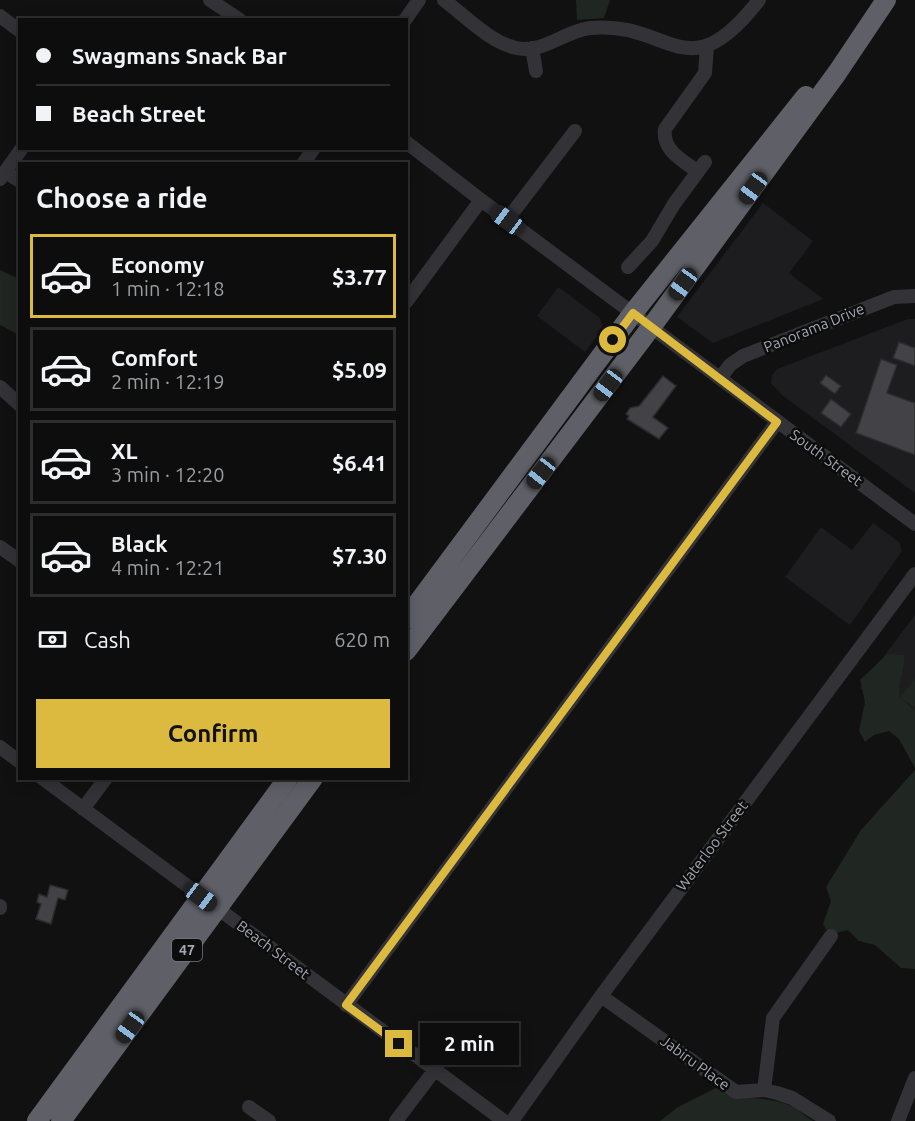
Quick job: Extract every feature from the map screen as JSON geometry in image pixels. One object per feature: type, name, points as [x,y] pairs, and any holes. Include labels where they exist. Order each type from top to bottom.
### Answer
[{"type":"highway","points":[[408,648],[652,326],[837,73],[858,38],[886,0]]},
{"type":"highway","points":[[408,616],[633,313],[783,121],[858,38]]},
{"type":"highway","name":"47","points":[[37,1121],[287,780]]},
{"type":"highway","name":"47","points":[[61,1121],[312,780]]},
{"type":"street","points":[[210,0],[237,18]]},
{"type":"street","points":[[406,18],[419,0]]},
{"type":"street","points":[[444,0],[502,43],[518,48],[532,48],[588,28],[612,27],[669,46],[707,46],[727,36],[759,0]]},
{"type":"street","points":[[0,16],[18,30]]},
{"type":"street","points":[[628,267],[652,241],[702,167],[667,147],[663,139],[664,129],[705,73],[707,46]]},
{"type":"street","points":[[532,48],[536,71]]},
{"type":"street","points":[[507,220],[575,131]]},
{"type":"street","name":"South Street","points":[[408,144],[915,524]]},
{"type":"street","points":[[18,180],[3,176],[21,150]]},
{"type":"street","points":[[408,299],[481,200]]},
{"type":"street","name":"Panorama Drive","points":[[721,377],[730,365],[743,356],[894,297],[915,296]]},
{"type":"street","points":[[0,387],[18,403]]},
{"type":"street","points":[[346,1005],[777,422]]},
{"type":"street","points":[[0,547],[18,560]]},
{"type":"street","name":"Waterloo Street","points":[[512,1121],[601,996],[915,574]]},
{"type":"street","points":[[0,747],[18,760]]},
{"type":"street","name":"Beach Street","points":[[45,780],[504,1121]]},
{"type":"street","points":[[84,809],[105,780]]},
{"type":"street","points":[[764,1090],[772,1018],[831,936]]},
{"type":"street","name":"Jabiru Place","points":[[601,996],[736,1092],[764,1090],[792,1098],[829,1121]]},
{"type":"street","points":[[396,1121],[434,1071]]},
{"type":"street","points":[[898,1121],[915,1078]]},
{"type":"street","points":[[249,1107],[269,1121]]},
{"type":"shaded area","points":[[576,0],[610,0],[604,18],[577,20]]},
{"type":"shaded area","points":[[763,203],[813,241],[789,273],[823,299],[713,343],[677,317]]},
{"type":"shaded area","points":[[0,270],[18,279],[18,334],[0,325]]},
{"type":"shaded area","points":[[558,287],[600,318],[603,328],[585,352],[537,316]]},
{"type":"shaded area","points":[[908,319],[915,319],[915,493],[783,396],[771,383],[772,376],[777,369]]},
{"type":"shaded area","points":[[873,523],[899,542],[902,551],[850,625],[785,577],[821,527],[852,550]]},
{"type":"shaded area","points":[[915,615],[915,728],[860,688]]},
{"type":"shaded area","points":[[887,654],[904,655],[899,687],[900,698],[915,679],[915,708],[901,698],[915,711],[915,768],[899,739],[889,731],[874,735],[865,742],[859,731],[865,702],[860,680]]},
{"type":"shaded area","points":[[915,770],[915,969],[901,968],[875,945],[859,941],[848,930],[836,933],[827,931],[823,924],[831,901],[826,887],[861,830]]},
{"type":"shaded area","points":[[716,1088],[735,1095],[784,1103],[813,1121],[660,1121],[678,1107]]},
{"type":"building","points":[[899,342],[915,348],[915,366],[893,358]]},
{"type":"building","points":[[881,359],[897,365],[887,393],[915,403],[915,455],[856,433]]},
{"type":"building","points":[[826,375],[841,386],[835,394],[820,383]]},
{"type":"building","points":[[663,376],[676,386],[653,417],[668,428],[659,439],[627,419],[629,416],[626,414],[630,408],[639,406]]},
{"type":"building","points":[[831,399],[851,414],[841,427],[821,413]]},
{"type":"building","points":[[50,885],[68,890],[65,900],[58,898],[51,924],[36,919],[41,904],[37,902],[39,894],[47,897]]},
{"type":"route","points":[[399,1044],[346,1005],[777,422],[721,377],[633,313],[613,340]]}]
